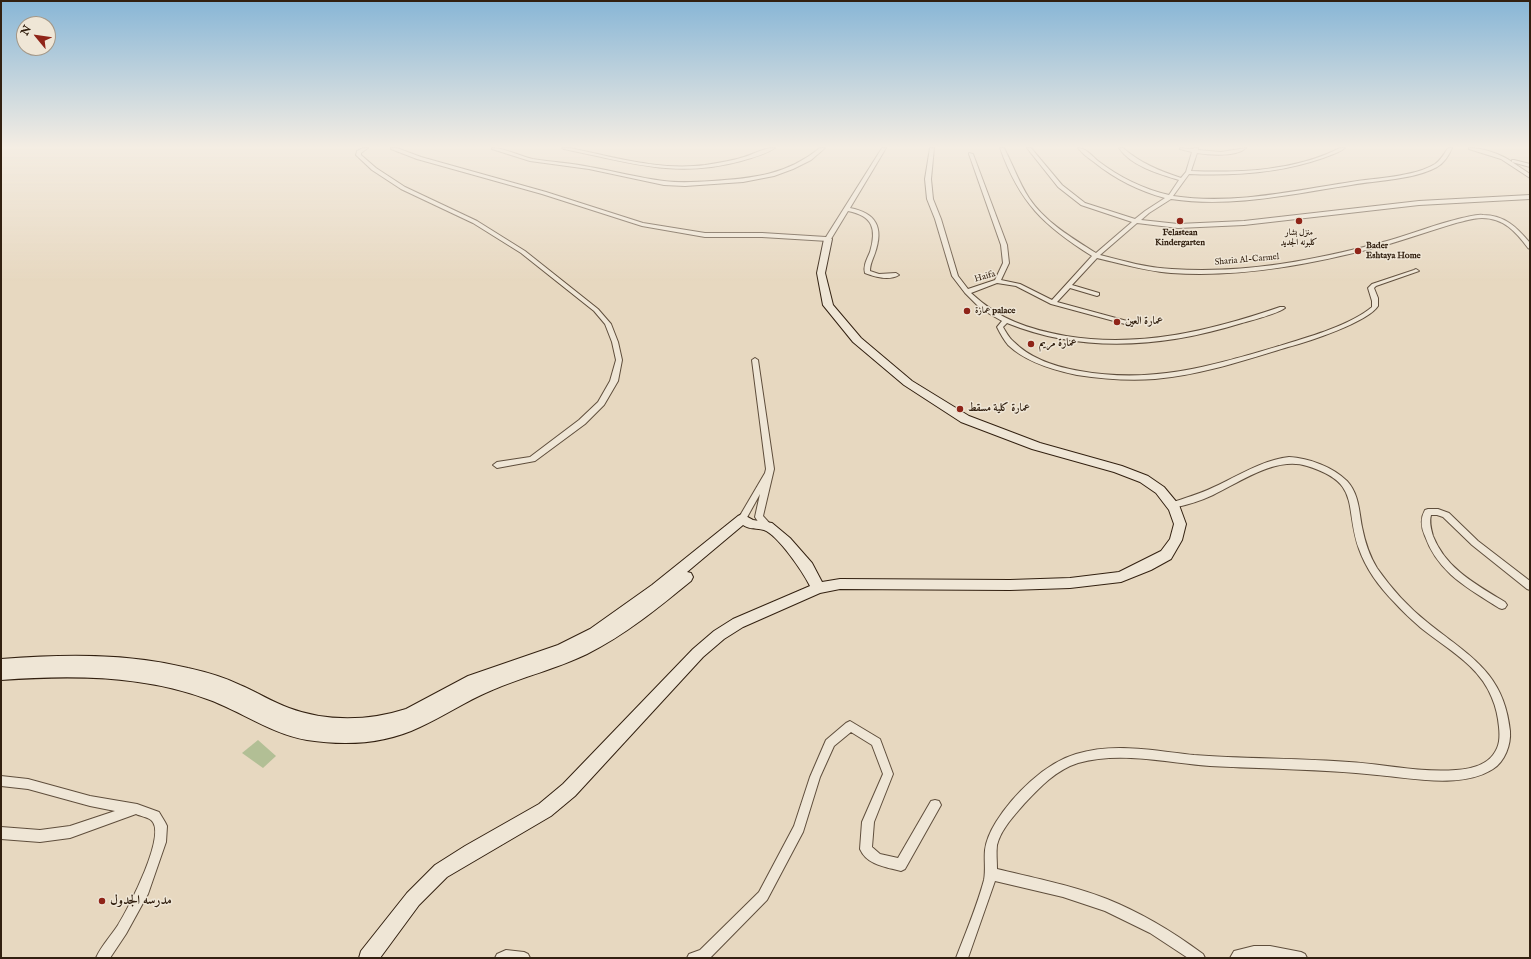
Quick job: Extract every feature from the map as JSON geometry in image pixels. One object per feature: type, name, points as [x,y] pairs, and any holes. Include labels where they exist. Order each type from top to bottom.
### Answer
[{"type":"street","points":[[413,193],[488,229],[523,252],[596,310],[608,324],[612,336],[619,360],[614,381],[601,403],[582,422],[532,459],[497,466]]},
{"type":"street","points":[[543,193],[642,224],[705,235],[762,235],[828,239]]},
{"type":"street","points":[[368,958],[413,899],[442,871],[470,852],[545,810],[569,790],[698,653],[719,634],[738,623],[818,588],[840,584],[1010,585],[1070,583],[1121,577],[1166,555],[1176,540],[1180,524],[1175,508],[1160,490],[1144,479],[1118,469],[1036,446],[965,419],[908,383],[857,340],[828,305],[821,273],[828,239],[857,193]]},
{"type":"street","points":[[929,193],[930,199],[938,219],[955,276],[967,292]]},
{"type":"street","points":[[985,193],[1004,245],[1006,263],[998,281]]},
{"type":"street","points":[[1024,193],[1039,212],[1065,237],[1096,256]]},
{"type":"street","points":[[1069,193],[1083,204],[1102,211],[1136,221],[1178,226],[1236,223],[1420,203],[1530,197]]},
{"type":"street","points":[[1152,193],[1199,201],[1236,199],[1293,193]]},
{"type":"street","points":[[1053,303],[1096,256],[1136,221],[1152,208],[1170,197],[1173,193]]},
{"type":"street","points":[[847,209],[867,214],[872,219],[877,230],[873,250],[866,268],[867,272],[878,276],[896,275]]},
{"type":"street","name":"Sharia Al-Carmel","points":[[1096,256],[1120,264],[1148,269],[1190,272],[1226,272],[1274,268],[1344,254],[1481,216],[1497,218],[1510,224],[1530,247]]},
{"type":"street","points":[[1005,321],[1000,327],[1006,338],[1028,357],[1042,364],[1070,371],[1112,377],[1156,377],[1192,371],[1248,358],[1321,336],[1359,318],[1374,308],[1376,305],[1372,288],[1374,285],[1416,271]]},
{"type":"street","name":"Haifa","points":[[1125,322],[1053,303],[1018,285],[998,281],[967,292],[976,303],[1005,321],[1030,330],[1050,335],[1122,343],[1151,341],[1179,336],[1253,318],[1282,308]]},
{"type":"street","points":[[1068,286],[1097,294]]},
{"type":"street","points":[[755,360],[770,469],[759,517],[798,555],[807,567],[818,588]]},
{"type":"street","points":[[962,958],[991,874],[991,847],[997,829],[1035,786],[1056,767],[1088,756],[1119,753],[1207,761],[1372,768],[1431,777],[1461,774],[1487,768],[1495,762],[1504,747],[1506,738],[1501,711],[1494,690],[1475,666],[1397,600],[1380,579],[1365,557],[1359,535],[1353,495],[1346,484],[1337,477],[1314,465],[1292,460],[1280,461],[1265,466],[1190,502],[1173,505]]},
{"type":"street","points":[[1,674],[36,671],[89,670],[136,675],[189,686],[224,698],[285,726],[307,733],[346,735],[383,733],[413,724],[461,697],[492,683],[566,657],[588,647],[617,628],[664,595],[746,521],[770,469]]},
{"type":"street","points":[[1502,605],[1469,583],[1440,558],[1434,548],[1425,522],[1425,516],[1428,512],[1438,512],[1446,515],[1475,543],[1530,586]]},
{"type":"street","points":[[746,521],[768,526]]},
{"type":"street","points":[[1,665],[96,660],[143,665],[190,674],[233,689],[278,711],[314,722],[350,725],[384,723],[410,715],[473,681],[563,649],[583,640],[657,590],[746,521]]},
{"type":"street","points":[[693,958],[704,955],[763,896],[799,828],[815,777],[830,743],[850,726],[876,742],[888,774],[868,822],[866,849],[877,859],[901,865],[935,805]]},
{"type":"street","points":[[1,781],[28,784],[90,801],[137,809],[155,816],[161,826],[160,842],[142,894],[122,930],[102,958]]},
{"type":"street","points":[[1,833],[40,836],[70,832],[137,809]]},
{"type":"street","points":[[991,874],[1042,886],[1106,905],[1160,932],[1199,958]]},
{"type":"street","points":[[1236,958],[1238,955],[1249,951],[1272,952],[1301,958]]},
{"type":"street","points":[[501,958],[506,956],[524,958]]},
{"type":"green space","points":[[258,740],[276,756],[263,768],[242,753]]},
{"type":"place","name":"Felastean Kindergarten","points":[[1180,221]]},
{"type":"place","name":"منزل بشار كلبونه الجديد","points":[[1299,221]]},
{"type":"place","name":"Bader Eshtaya Home","points":[[1358,251]]},
{"type":"place","name":"عمارة palace","points":[[967,311]]},
{"type":"place","name":"عمارة العين","points":[[1117,322]]},
{"type":"place","name":"عمارة مريم","points":[[1031,344]]},
{"type":"place","name":"عمارة كلية مسقط","points":[[960,409]]},
{"type":"place","name":"مدرسه الجدول","points":[[102,901]]}]
